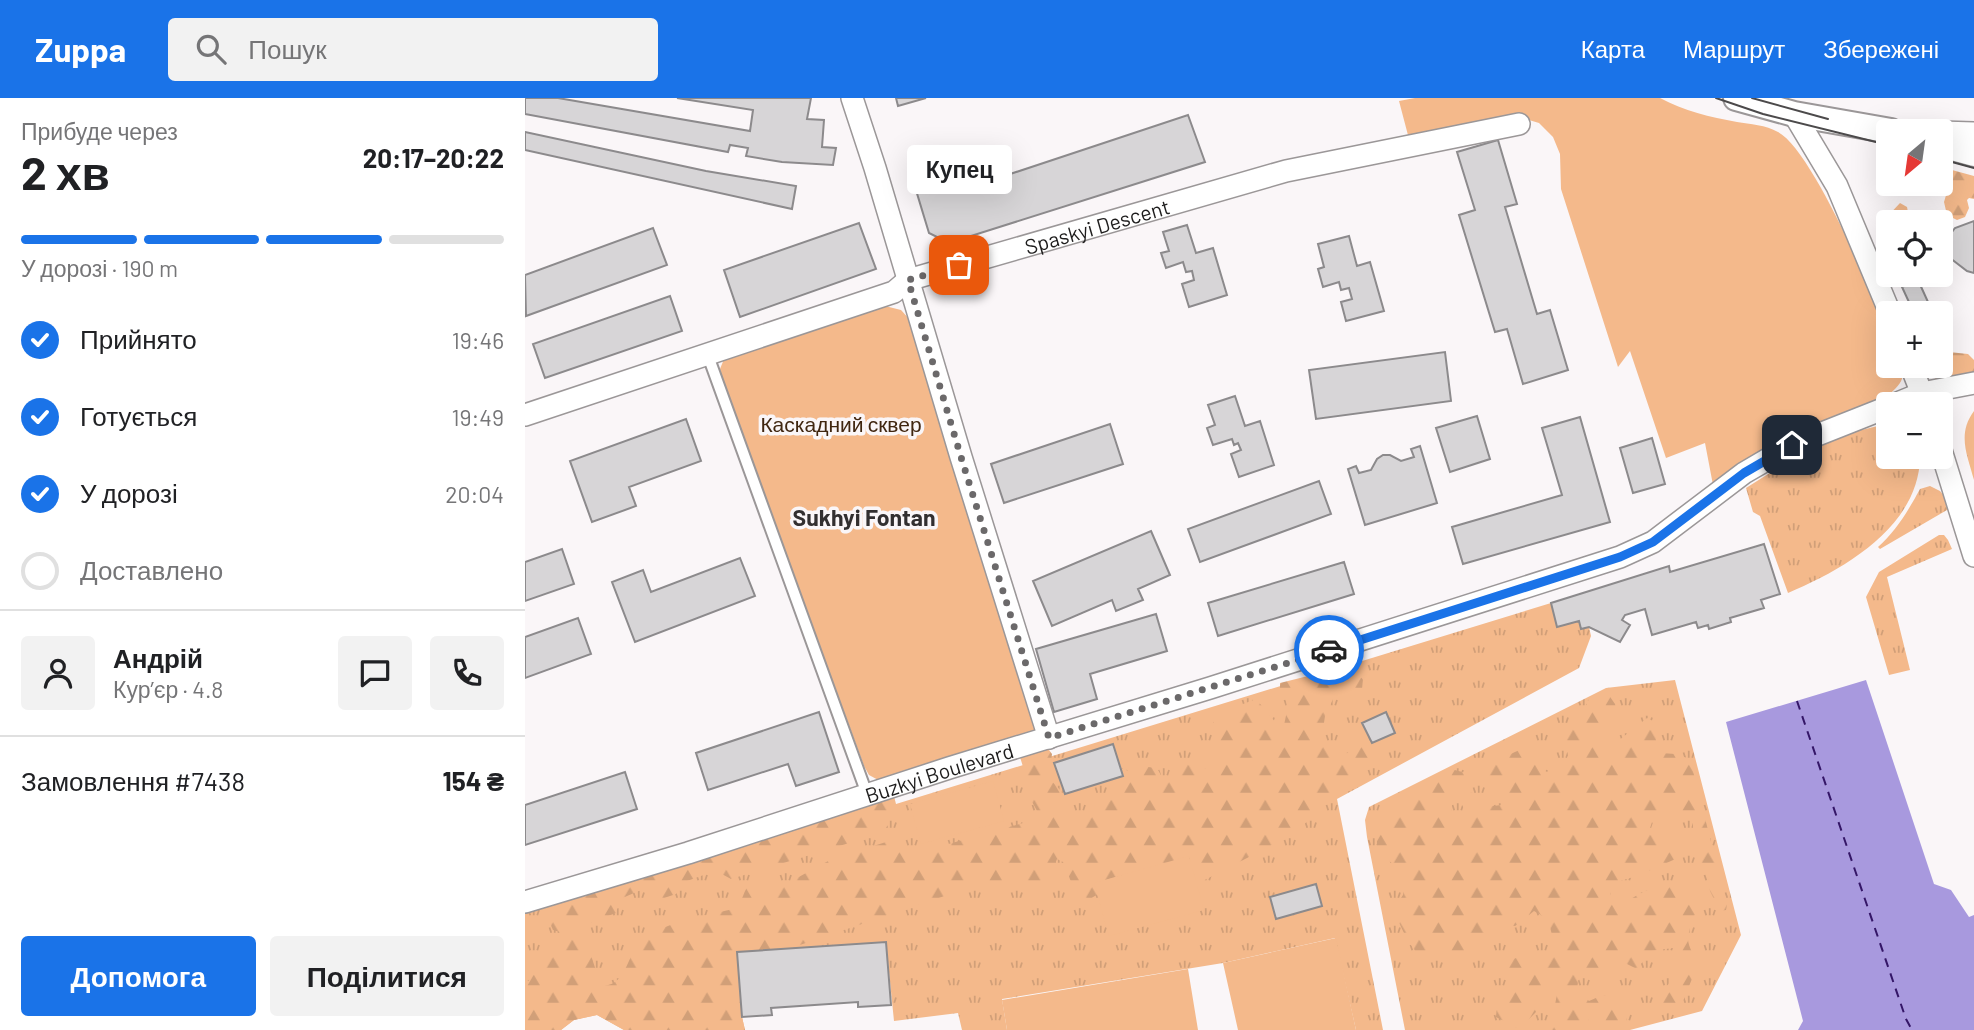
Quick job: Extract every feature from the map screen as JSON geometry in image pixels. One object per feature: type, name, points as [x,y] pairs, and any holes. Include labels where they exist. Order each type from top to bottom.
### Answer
[{"type":"street","points":[[852,98],[1049,738]]},
{"type":"street","points":[[1736,98],[1792,106],[1876,127]]},
{"type":"street","points":[[1792,106],[1837,186],[1885,301]]},
{"type":"street","name":"Spaskyi Descent","points":[[525,415],[894,292],[908,280],[1286,171],[1519,124]]},
{"type":"street","points":[[1953,132],[1974,133]]},
{"type":"street","points":[[1953,148],[1974,154]]},
{"type":"street","points":[[1946,392],[1974,383]]},
{"type":"street","name":"Buzkyi Boulevard","points":[[525,902],[688,853],[1620,557],[1653,542],[1744,473],[1792,445],[1876,412]]},
{"type":"street","points":[[1948,469],[1970,528],[1974,556]]},
{"type":"lane","points":[[707,353],[867,794]]},
{"type":"green space","points":[[1415,98],[1660,98],[1697,113],[1763,126],[1778,132],[1792,144],[1824,193],[1869,288],[1876,306],[1876,378],[1902,378],[1901,381],[1892,392],[1876,392],[1876,400],[1790,439],[1713,485],[1705,443],[1666,458],[1630,351],[1618,367],[1561,189],[1560,154],[1553,137],[1539,123],[1522,118],[1409,139],[1399,101]]},
{"type":"green space","points":[[1953,170],[1974,176],[1974,199],[1967,200],[1969,208],[1965,217],[1957,220],[1953,218],[1953,210],[1946,210],[1946,196],[1953,196]]},
{"type":"green space","points":[[1900,203],[1908,210],[1893,210]]},
{"type":"green space","name":"Каскадний сквер","points":[[877,304],[901,310],[911,321],[1038,728],[1032,737],[880,781],[869,775],[864,766],[722,381],[720,369],[724,359]]},
{"type":"green space","points":[[1953,352],[1968,354],[1974,360],[1974,372],[1953,376]]},
{"type":"green space","points":[[1974,411],[1974,480],[1966,453],[1965,436]]},
{"type":"green space","points":[[1876,426],[1876,469],[1918,469],[1916,482],[1907,504],[1893,524],[1875,542],[1833,571],[1788,593],[1760,516],[1753,512],[1746,488],[1800,454],[1841,435]]},
{"type":"green space","points":[[1930,486],[1940,491],[1949,502],[1947,510],[1880,549],[1878,547],[1901,520],[1920,489]]},
{"type":"green space","points":[[1939,535],[1944,535],[1952,549],[1887,577],[1910,670],[1889,675],[1866,597],[1879,572]]},
{"type":"green space","points":[[1551,603],[1558,626],[1579,621],[1582,629],[1589,627],[1591,636],[1579,668],[1337,799],[1383,1030],[1356,1030],[1335,938],[1223,963],[1002,999],[1007,1030],[962,1030],[958,1013],[894,1021],[886,942],[737,952],[745,1030],[624,1030],[597,1015],[574,1020],[561,1030],[525,1030],[525,907],[893,792],[896,804]]},
{"type":"green space","points":[[1350,660],[1356,663],[1354,671],[1363,679],[1362,689],[1335,695],[1325,716],[1322,736],[1335,751],[1345,755],[1353,748],[1363,745],[1371,752],[1370,765],[1358,787],[1325,802],[1297,832],[1197,884],[1189,857],[1095,883],[1098,894],[1090,899],[1075,890],[1065,863],[1057,859],[1054,866],[1056,881],[1049,888],[977,885],[788,949],[737,952],[745,1030],[624,1030],[597,1015],[574,1020],[561,1030],[525,1028],[525,985],[560,942],[577,938],[590,945],[593,962],[604,986],[612,984],[623,973],[634,951],[644,939],[677,923],[737,908],[750,884],[768,890],[771,881],[779,881],[784,885],[830,860],[889,841],[920,852],[1041,818],[1020,780],[1024,770],[1020,757],[1035,750],[1049,750],[1052,754],[1049,778],[1061,791],[1063,798],[1058,806],[1060,812],[1094,809],[1110,801],[1112,795],[1109,785],[1120,768],[1135,773],[1148,767],[1157,768],[1164,781],[1177,773],[1186,761],[1197,762],[1201,769],[1211,767],[1218,761],[1218,737],[1212,725],[1217,714],[1256,699],[1277,724],[1284,725],[1287,707],[1280,683],[1328,671],[1332,666]]},
{"type":"green space","points":[[1675,680],[1741,935],[1702,1011],[1630,1030],[1405,1030],[1367,837],[1365,820],[1369,807],[1606,688]]},
{"type":"green space","points":[[1606,691],[1615,704],[1618,717],[1609,727],[1598,730],[1604,742],[1618,741],[1647,718],[1659,724],[1661,730],[1656,737],[1656,748],[1661,753],[1690,759],[1727,905],[1726,910],[1720,911],[1710,891],[1707,870],[1701,862],[1702,849],[1693,834],[1693,815],[1678,810],[1652,822],[1649,831],[1657,835],[1669,830],[1682,841],[1680,857],[1637,876],[1613,883],[1610,896],[1626,902],[1648,890],[1673,883],[1683,891],[1687,882],[1694,889],[1698,903],[1688,939],[1698,964],[1681,1006],[1666,1014],[1659,1004],[1661,994],[1673,978],[1681,958],[1673,948],[1651,951],[1637,969],[1625,963],[1612,966],[1603,982],[1579,975],[1577,989],[1589,1001],[1611,996],[1628,1011],[1625,1030],[1603,1030],[1590,1017],[1584,1030],[1542,1030],[1553,1015],[1558,989],[1542,998],[1536,1012],[1519,1029],[1496,1017],[1497,1005],[1508,991],[1506,961],[1529,954],[1549,959],[1554,943],[1548,919],[1534,911],[1515,926],[1499,924],[1470,940],[1464,948],[1466,964],[1459,972],[1449,972],[1437,949],[1428,961],[1415,951],[1407,938],[1393,910],[1403,895],[1403,873],[1378,851],[1376,835],[1387,818],[1398,811],[1418,786],[1428,788],[1451,769],[1466,773],[1467,779],[1452,800],[1452,815],[1446,827],[1447,831],[1453,832],[1459,828],[1467,814],[1461,803],[1462,794],[1477,794],[1479,803],[1475,809],[1480,816],[1484,807],[1502,805],[1506,800],[1497,796],[1487,786],[1488,764],[1524,748],[1541,759],[1545,771],[1557,776],[1568,756],[1565,731],[1587,717],[1587,701]]},
{"type":"green space","points":[[993,781],[1004,821],[921,844],[910,804]]},
{"type":"green space","points":[[889,797],[895,804],[895,814],[889,816],[888,825],[882,833],[731,879],[712,872],[687,881],[676,894],[664,898],[653,897],[650,891],[641,890],[620,899],[616,913],[563,933],[553,930],[549,921],[551,899]]},
{"type":"green space","points":[[1189,856],[1204,910],[1109,936],[1094,883]]},
{"type":"green space","points":[[1336,938],[1356,1030],[1238,1030],[1223,963]]},
{"type":"green space","points":[[1188,969],[1198,1030],[1007,1030],[1002,1000]]},
{"type":"shaded area","points":[[1866,680],[1934,884],[1951,890],[1969,917],[1974,915],[1974,1030],[1798,1030],[1803,1021],[1726,722]]},
{"type":"building","points":[[525,98],[558,98],[750,131],[753,110],[677,98],[811,98],[807,119],[824,120],[822,147],[836,148],[833,165],[782,162],[746,156],[748,148],[730,145],[728,152],[525,114]]},
{"type":"building","points":[[896,98],[926,98],[898,106]]},
{"type":"building","points":[[1188,115],[1205,162],[949,243],[929,233],[909,167],[955,150],[968,188]]},
{"type":"building","points":[[525,132],[706,171],[796,186],[792,209],[525,150]]},
{"type":"building","points":[[1498,140],[1517,204],[1505,207],[1537,314],[1550,310],[1568,370],[1523,384],[1507,329],[1495,332],[1459,215],[1475,210],[1457,152]]},
{"type":"building","points":[[1974,221],[1974,273],[1953,260],[1955,228]]},
{"type":"building","points":[[859,223],[876,269],[740,317],[724,270]]},
{"type":"building","points":[[1187,225],[1196,253],[1213,248],[1227,295],[1189,307],[1182,284],[1194,280],[1192,271],[1186,272],[1183,262],[1166,268],[1161,253],[1169,251],[1163,232]]},
{"type":"building","points":[[653,228],[667,265],[526,316],[525,275]]},
{"type":"building","points":[[1349,236],[1357,266],[1370,262],[1384,311],[1346,321],[1341,302],[1352,299],[1349,288],[1341,290],[1339,282],[1323,287],[1318,269],[1324,267],[1318,244]]},
{"type":"building","points":[[1902,287],[1921,287],[1928,301],[1908,301]]},
{"type":"building","points":[[670,296],[682,331],[545,378],[533,344]]},
{"type":"building","points":[[1445,352],[1451,401],[1316,419],[1309,370]]},
{"type":"building","points":[[1235,396],[1245,426],[1260,421],[1274,465],[1239,477],[1231,454],[1241,450],[1238,443],[1234,445],[1232,439],[1213,445],[1207,428],[1215,425],[1208,405]]},
{"type":"building","points":[[1477,416],[1490,459],[1450,472],[1436,428]]},
{"type":"building","points":[[1580,417],[1610,522],[1463,564],[1452,527],[1562,495],[1542,428]]},
{"type":"building","points":[[686,419],[701,461],[629,487],[636,506],[592,522],[570,461]]},
{"type":"building","points":[[1110,424],[1123,464],[1004,503],[991,464]]},
{"type":"building","points":[[1652,438],[1665,484],[1633,493],[1620,448]]},
{"type":"building","points":[[1420,446],[1437,503],[1365,525],[1348,469],[1356,466],[1359,473],[1371,470],[1377,459],[1383,455],[1390,455],[1401,461],[1414,457],[1411,449]]},
{"type":"building","points":[[1319,481],[1331,514],[1200,562],[1188,529]]},
{"type":"building","points":[[1151,531],[1170,575],[1138,589],[1143,600],[1116,611],[1112,600],[1052,626],[1033,581]]},
{"type":"building","points":[[1764,544],[1780,594],[1761,600],[1764,608],[1730,618],[1731,622],[1709,629],[1708,625],[1698,628],[1696,622],[1652,635],[1645,609],[1625,615],[1622,620],[1630,625],[1620,642],[1589,627],[1581,629],[1579,621],[1557,627],[1551,603],[1669,566],[1670,572]]},
{"type":"building","points":[[562,549],[574,584],[525,601],[525,562]]},
{"type":"building","points":[[740,558],[755,596],[635,642],[612,582],[643,570],[651,592]]},
{"type":"building","points":[[1344,562],[1354,594],[1218,636],[1208,603]]},
{"type":"building","points":[[1156,614],[1167,651],[1090,674],[1097,699],[1054,712],[1036,649]]},
{"type":"building","points":[[578,618],[591,654],[525,678],[525,637]]},
{"type":"building","points":[[819,712],[839,772],[796,786],[788,764],[708,790],[696,753]]},
{"type":"building","points":[[1386,712],[1395,733],[1372,743],[1362,723]]},
{"type":"building","points":[[1113,744],[1123,776],[1065,794],[1054,763]]},
{"type":"building","points":[[625,772],[637,809],[525,845],[525,805]]},
{"type":"building","points":[[1316,884],[1322,906],[1276,919],[1270,897]]},
{"type":"building","points":[[886,942],[891,1005],[858,1007],[858,1002],[771,1008],[772,1015],[742,1017],[737,952]]},
{"type":"ferry route","points":[[1797,701],[1912,1030]]},
{"type":"tram line","points":[[1716,98],[1763,114],[1876,142]]},
{"type":"tram line","points":[[1752,98],[1828,119]]},
{"type":"tram line","points":[[1953,162],[1974,168]]},
{"type":"way so far","points":[[959,265],[908,280],[1049,738],[1329,650]]},
{"type":"place","name":"Купец","points":[[959,265]]},
{"type":"district","name":"Sukhyi Fontan","points":[[864,517]]},
{"type":"route","points":[[1329,650],[1637,550],[1653,542],[1744,473],[1792,445]]}]
